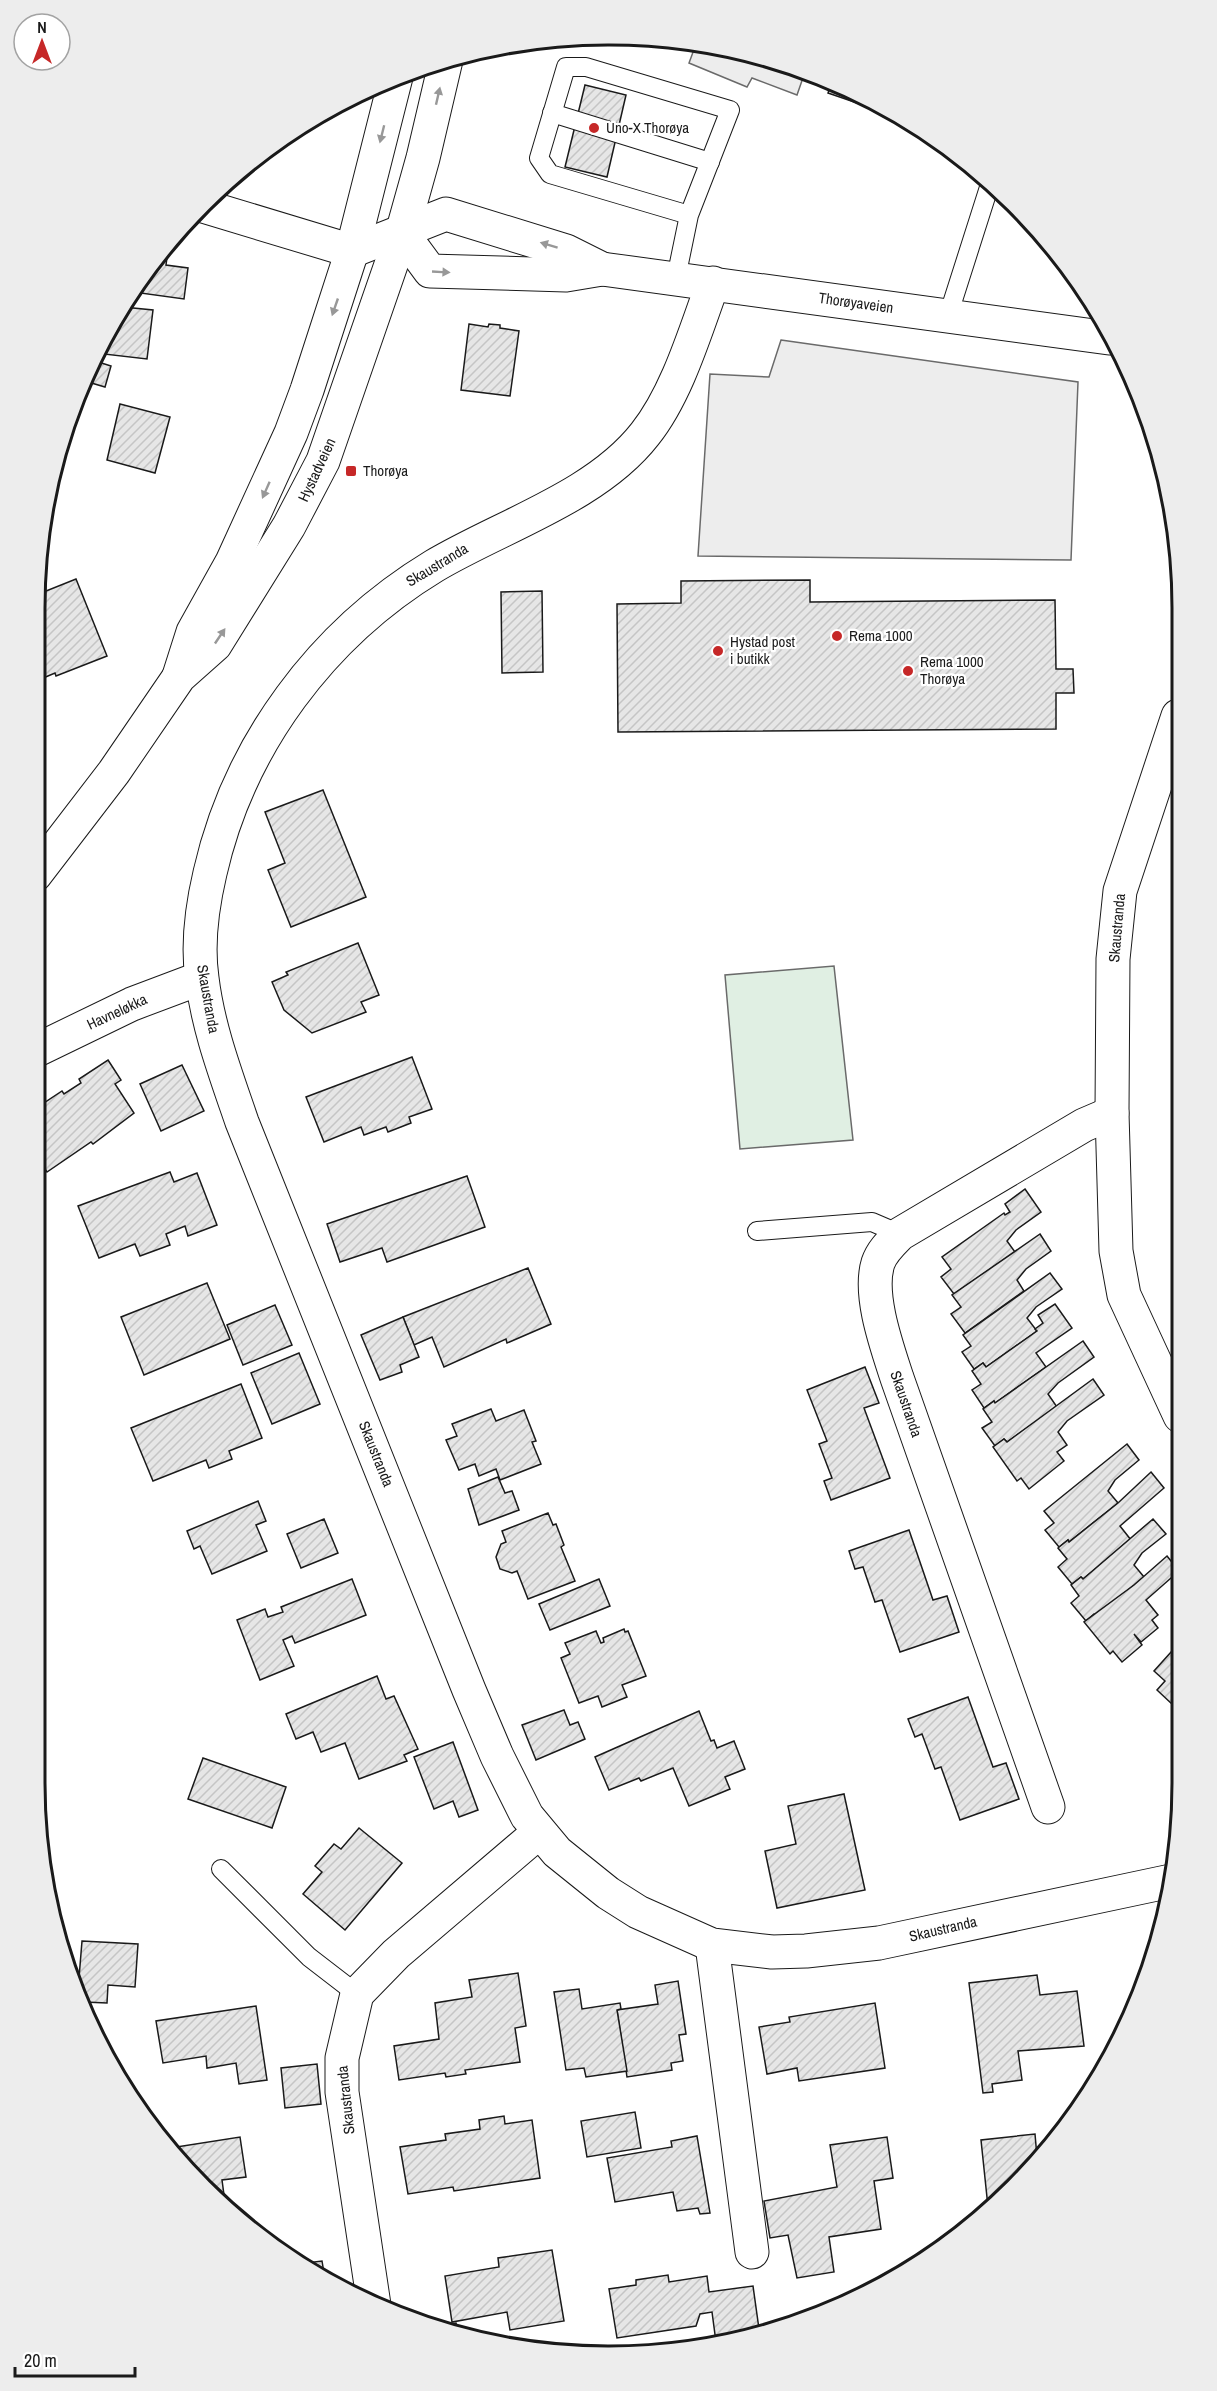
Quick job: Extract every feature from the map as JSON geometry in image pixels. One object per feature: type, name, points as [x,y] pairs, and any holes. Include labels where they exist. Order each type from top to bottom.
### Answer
[{"type":"street","name":"Hystadveien","points":[[45,862],[114,772],[179,677],[215,645],[289,526],[323,461],[402,233],[444,70]]},
{"type":"street","name":"Hystadveien","points":[[179,677],[193,632],[232,562],[291,433],[352,251],[393,88]]},
{"type":"street","points":[[212,209],[352,251],[402,233]]},
{"type":"street","name":"Thorøyaveien","points":[[602,269],[567,251],[446,214],[402,233],[430,272],[566,275],[602,269],[1102,337]]},
{"type":"street","name":"Skaustranda","points":[[713,284],[664,405],[645,435],[621,460],[577,490],[434,566],[375,606],[300,683],[278,713],[242,776],[217,843],[200,913],[201,978],[218,1054],[242,1122],[469,1690],[497,1756],[538,1833],[556,1852],[608,1893],[670,1928],[712,1945],[772,1952],[806,1951],[879,1943],[1163,1883]]},
{"type":"street","name":"Skaustranda","points":[[1172,734],[1120,891],[1113,959],[1112,1113],[1116,1251],[1124,1295],[1172,1399]]},
{"type":"street","name":"Havneløkka","points":[[45,1046],[132,1004],[201,978]]},
{"type":"street","name":"Skaustranda","points":[[1048,1807],[886,1344],[878,1307],[876,1270],[885,1249],[900,1234],[1084,1125],[1112,1113]]},
{"type":"street","points":[[357,1994],[396,1954],[538,1833]]},
{"type":"street","points":[[712,1945],[752,2252]]},
{"type":"street","name":"Skaustranda","points":[[357,1994],[342,2058],[342,2092],[372,2294]]},
{"type":"lane","points":[[676,278],[689,215],[730,110],[578,65],[567,67],[539,158],[550,174],[689,215]]},
{"type":"lane","points":[[552,113],[710,162]]},
{"type":"lane","points":[[948,316],[988,192]]},
{"type":"lane","points":[[757,1231],[872,1222],[900,1234]]},
{"type":"lane","points":[[221,1869],[309,1957],[357,1994]]},
{"type":"green space","points":[[834,966],[853,1140],[740,1149],[725,975]]},
{"type":"shaded area","points":[[693,52],[754,64],[802,80],[797,95],[752,78],[747,87],[689,63]]},
{"type":"shaded area","points":[[781,340],[1078,382],[1071,560],[698,556],[710,374],[769,377]]},
{"type":"building","points":[[585,85],[626,95],[607,177],[565,167]]},
{"type":"building","points":[[829,90],[860,104],[828,93]]},
{"type":"building","points":[[167,258],[166,265],[188,268],[184,299],[141,293]]},
{"type":"building","points":[[132,308],[153,310],[147,359],[106,354]]},
{"type":"building","points":[[469,324],[488,327],[489,324],[500,325],[500,328],[519,331],[510,396],[461,390]]},
{"type":"building","points":[[101,363],[111,366],[105,387],[92,383]]},
{"type":"building","points":[[120,404],[170,417],[155,473],[107,460]]},
{"type":"building","points":[[76,579],[107,656],[56,676],[55,673],[45,677],[45,591]]},
{"type":"building","name":"Rema 1000","points":[[810,580],[810,602],[1055,600],[1056,669],[1073,669],[1074,693],[1056,693],[1056,729],[618,732],[617,604],[681,603],[681,581]]},
{"type":"building","points":[[542,591],[543,672],[502,673],[501,592]]},
{"type":"building","points":[[323,790],[366,897],[291,927],[268,870],[285,863],[265,812]]},
{"type":"building","points":[[358,943],[379,995],[361,1002],[366,1012],[312,1033],[284,1010],[272,982],[288,975],[286,972]]},
{"type":"building","points":[[412,1057],[432,1109],[409,1117],[411,1123],[388,1132],[386,1127],[364,1135],[361,1127],[324,1142],[306,1097]]},
{"type":"building","points":[[108,1060],[121,1080],[115,1084],[134,1113],[93,1144],[91,1142],[47,1172],[45,1169],[45,1102],[62,1091],[64,1094],[81,1083],[79,1079]]},
{"type":"building","points":[[182,1065],[204,1111],[161,1131],[140,1084]]},
{"type":"building","points":[[170,1172],[174,1182],[197,1173],[217,1225],[188,1236],[185,1226],[166,1234],[170,1245],[140,1256],[135,1244],[99,1258],[78,1206]]},
{"type":"building","points":[[467,1176],[485,1227],[387,1262],[382,1248],[340,1262],[327,1224]]},
{"type":"building","points":[[1025,1189],[1041,1212],[1016,1230],[1007,1241],[1015,1252],[954,1294],[941,1277],[951,1269],[942,1257],[1004,1213],[1005,1215],[1010,1212],[1005,1204]]},
{"type":"building","points":[[1040,1234],[1051,1251],[1026,1269],[1017,1280],[1024,1291],[965,1333],[951,1314],[961,1307],[952,1295]]},
{"type":"building","points":[[528,1268],[551,1324],[507,1343],[506,1339],[444,1367],[432,1337],[414,1345],[403,1317]]},
{"type":"building","points":[[1050,1273],[1062,1289],[1036,1307],[1027,1318],[1037,1331],[986,1367],[983,1363],[974,1369],[962,1352],[971,1346],[963,1335]]},
{"type":"building","points":[[207,1283],[230,1339],[144,1375],[121,1317]]},
{"type":"building","points":[[1055,1304],[1072,1328],[1036,1353],[1046,1367],[995,1403],[994,1401],[984,1408],[972,1390],[981,1384],[972,1371],[983,1363],[986,1367],[1037,1331],[1035,1329],[1043,1323],[1038,1315]]},
{"type":"building","points":[[275,1305],[292,1345],[243,1365],[227,1325]]},
{"type":"building","points":[[403,1317],[419,1357],[400,1365],[402,1372],[380,1380],[361,1335]]},
{"type":"building","points":[[1083,1341],[1094,1357],[1058,1383],[1048,1394],[1057,1407],[1007,1442],[1004,1439],[995,1446],[982,1428],[992,1422],[983,1409]]},
{"type":"building","points":[[299,1353],[320,1404],[272,1424],[251,1373]]},
{"type":"building","points":[[865,1367],[879,1403],[864,1408],[890,1478],[831,1500],[824,1481],[832,1478],[819,1444],[827,1441],[807,1390]]},
{"type":"building","points":[[1093,1379],[1104,1395],[1067,1421],[1058,1432],[1067,1445],[1057,1452],[1064,1461],[1029,1489],[1021,1478],[1017,1481],[993,1447],[1004,1439],[1007,1442]]},
{"type":"building","points":[[241,1384],[262,1438],[229,1451],[232,1459],[209,1468],[206,1460],[153,1481],[131,1428]]},
{"type":"building","points":[[491,1409],[496,1421],[524,1410],[536,1441],[532,1442],[541,1464],[500,1480],[496,1469],[479,1476],[475,1464],[459,1470],[446,1440],[457,1436],[452,1424]]},
{"type":"building","points":[[1127,1444],[1139,1460],[1115,1480],[1108,1491],[1118,1503],[1069,1542],[1068,1540],[1059,1547],[1045,1530],[1054,1523],[1044,1511]]},
{"type":"building","points":[[1151,1472],[1164,1488],[1120,1526],[1131,1540],[1083,1579],[1081,1577],[1072,1584],[1058,1567],[1067,1559],[1058,1548],[1068,1540],[1069,1542],[1118,1503]]},
{"type":"building","points":[[498,1477],[505,1493],[512,1491],[519,1510],[479,1525],[468,1489]]},
{"type":"building","points":[[258,1501],[266,1521],[256,1525],[267,1551],[212,1574],[200,1546],[194,1549],[187,1531]]},
{"type":"building","points":[[548,1513],[553,1525],[556,1524],[564,1545],[561,1547],[575,1581],[528,1599],[517,1571],[512,1573],[500,1569],[496,1557],[501,1544],[506,1542],[502,1531]]},
{"type":"building","points":[[324,1519],[338,1553],[301,1568],[287,1534]]},
{"type":"building","points":[[1153,1519],[1166,1534],[1142,1553],[1134,1565],[1144,1577],[1096,1616],[1094,1614],[1086,1621],[1071,1603],[1079,1596],[1071,1585],[1081,1577],[1083,1579]]},
{"type":"building","points":[[909,1530],[933,1600],[947,1596],[959,1632],[900,1652],[882,1600],[875,1602],[863,1567],[855,1569],[849,1551]]},
{"type":"building","points":[[1167,1556],[1172,1562],[1172,1577],[1146,1600],[1158,1615],[1152,1620],[1158,1628],[1141,1642],[1134,1634],[1142,1645],[1122,1662],[1113,1651],[1110,1654],[1084,1622],[1134,1585]]},
{"type":"building","points":[[352,1579],[366,1615],[295,1643],[292,1636],[283,1640],[294,1666],[260,1680],[237,1620],[265,1609],[268,1617],[283,1612],[281,1607]]},
{"type":"building","points":[[599,1579],[610,1606],[550,1630],[539,1604]]},
{"type":"building","points":[[624,1629],[625,1632],[628,1631],[646,1676],[622,1685],[627,1697],[602,1707],[598,1696],[579,1703],[561,1658],[570,1654],[565,1643],[596,1631],[601,1643],[604,1642],[603,1638]]},
{"type":"building","points":[[1172,1651],[1172,1704],[1157,1690],[1165,1681],[1154,1671]]},
{"type":"building","points":[[377,1676],[386,1699],[394,1696],[418,1749],[404,1755],[407,1761],[359,1779],[345,1743],[321,1752],[313,1732],[296,1739],[286,1714]]},
{"type":"building","points":[[968,1697],[993,1767],[1006,1763],[1019,1799],[960,1820],[941,1767],[935,1769],[922,1734],[915,1737],[908,1719]]},
{"type":"building","points":[[564,1710],[570,1725],[578,1722],[585,1739],[536,1760],[522,1725]]},
{"type":"building","points":[[699,1711],[711,1741],[714,1740],[717,1748],[734,1741],[745,1769],[725,1777],[730,1789],[689,1806],[673,1768],[641,1781],[639,1778],[609,1790],[595,1757]]},
{"type":"building","points":[[453,1742],[478,1810],[459,1817],[453,1801],[434,1809],[414,1757]]},
{"type":"building","points":[[203,1758],[286,1787],[272,1828],[188,1799]]},
{"type":"building","points":[[844,1794],[865,1890],[777,1908],[765,1851],[796,1844],[788,1806]]},
{"type":"building","points":[[359,1828],[402,1863],[345,1930],[303,1894],[322,1872],[315,1866],[334,1844],[341,1849]]},
{"type":"building","points":[[82,1941],[138,1944],[135,1987],[108,1985],[107,2003],[90,2002],[79,1975]]},
{"type":"building","points":[[518,1973],[526,2026],[515,2028],[520,2062],[465,2070],[466,2074],[446,2077],[445,2073],[399,2080],[394,2046],[439,2039],[435,2003],[472,1997],[469,1980]]},
{"type":"building","points":[[1037,1975],[1040,1995],[1077,1991],[1084,2046],[1018,2051],[1022,2080],[992,2084],[993,2092],[983,2093],[969,1983]]},
{"type":"building","points":[[678,1981],[686,2034],[679,2035],[683,2061],[671,2063],[672,2070],[627,2077],[617,2010],[658,2004],[655,1985]]},
{"type":"building","points":[[579,1989],[582,2009],[620,2003],[621,2009],[617,2010],[627,2071],[586,2077],[584,2068],[566,2070],[554,1992]]},
{"type":"building","points":[[875,2003],[885,2068],[799,2081],[797,2068],[767,2074],[759,2027],[790,2022],[789,2017]]},
{"type":"building","points":[[256,2006],[267,2080],[239,2084],[236,2063],[207,2068],[206,2056],[163,2063],[156,2021]]},
{"type":"building","points":[[317,2064],[321,2104],[285,2108],[281,2068]]},
{"type":"building","points":[[635,2112],[641,2148],[587,2157],[581,2121]]},
{"type":"building","points":[[504,2116],[505,2124],[532,2120],[540,2178],[454,2191],[453,2187],[408,2194],[400,2147],[446,2140],[445,2134],[480,2129],[479,2120]]},
{"type":"building","points":[[1035,2134],[1036,2149],[987,2199],[981,2140]]},
{"type":"building","points":[[697,2136],[710,2213],[700,2214],[698,2208],[677,2211],[673,2192],[615,2202],[607,2158],[672,2147],[671,2141]]},
{"type":"building","points":[[240,2137],[246,2177],[222,2180],[224,2194],[179,2147]]},
{"type":"building","points":[[887,2137],[893,2178],[874,2181],[881,2229],[829,2237],[834,2272],[797,2278],[788,2235],[770,2238],[764,2201],[837,2187],[830,2145]]},
{"type":"building","points":[[552,2250],[564,2321],[510,2330],[507,2312],[452,2322],[445,2276],[499,2267],[498,2258]]},
{"type":"building","points":[[322,2261],[323,2269],[313,2262]]},
{"type":"building","points":[[668,2275],[669,2282],[707,2276],[709,2292],[753,2286],[759,2326],[715,2335],[712,2312],[700,2314],[696,2326],[617,2338],[609,2289],[636,2285],[636,2280]]},
{"type":"place","name":"Uno-X Thorøya","points":[[594,128]]},
{"type":"place","name":"Thorøya","points":[[351,471]]},
{"type":"place","name":"Rema 1000","points":[[837,636]]},
{"type":"place","name":"Hystad post i butikk","points":[[718,651]]},
{"type":"place","name":"Rema 1000 Thorøya","points":[[908,671]]}]
